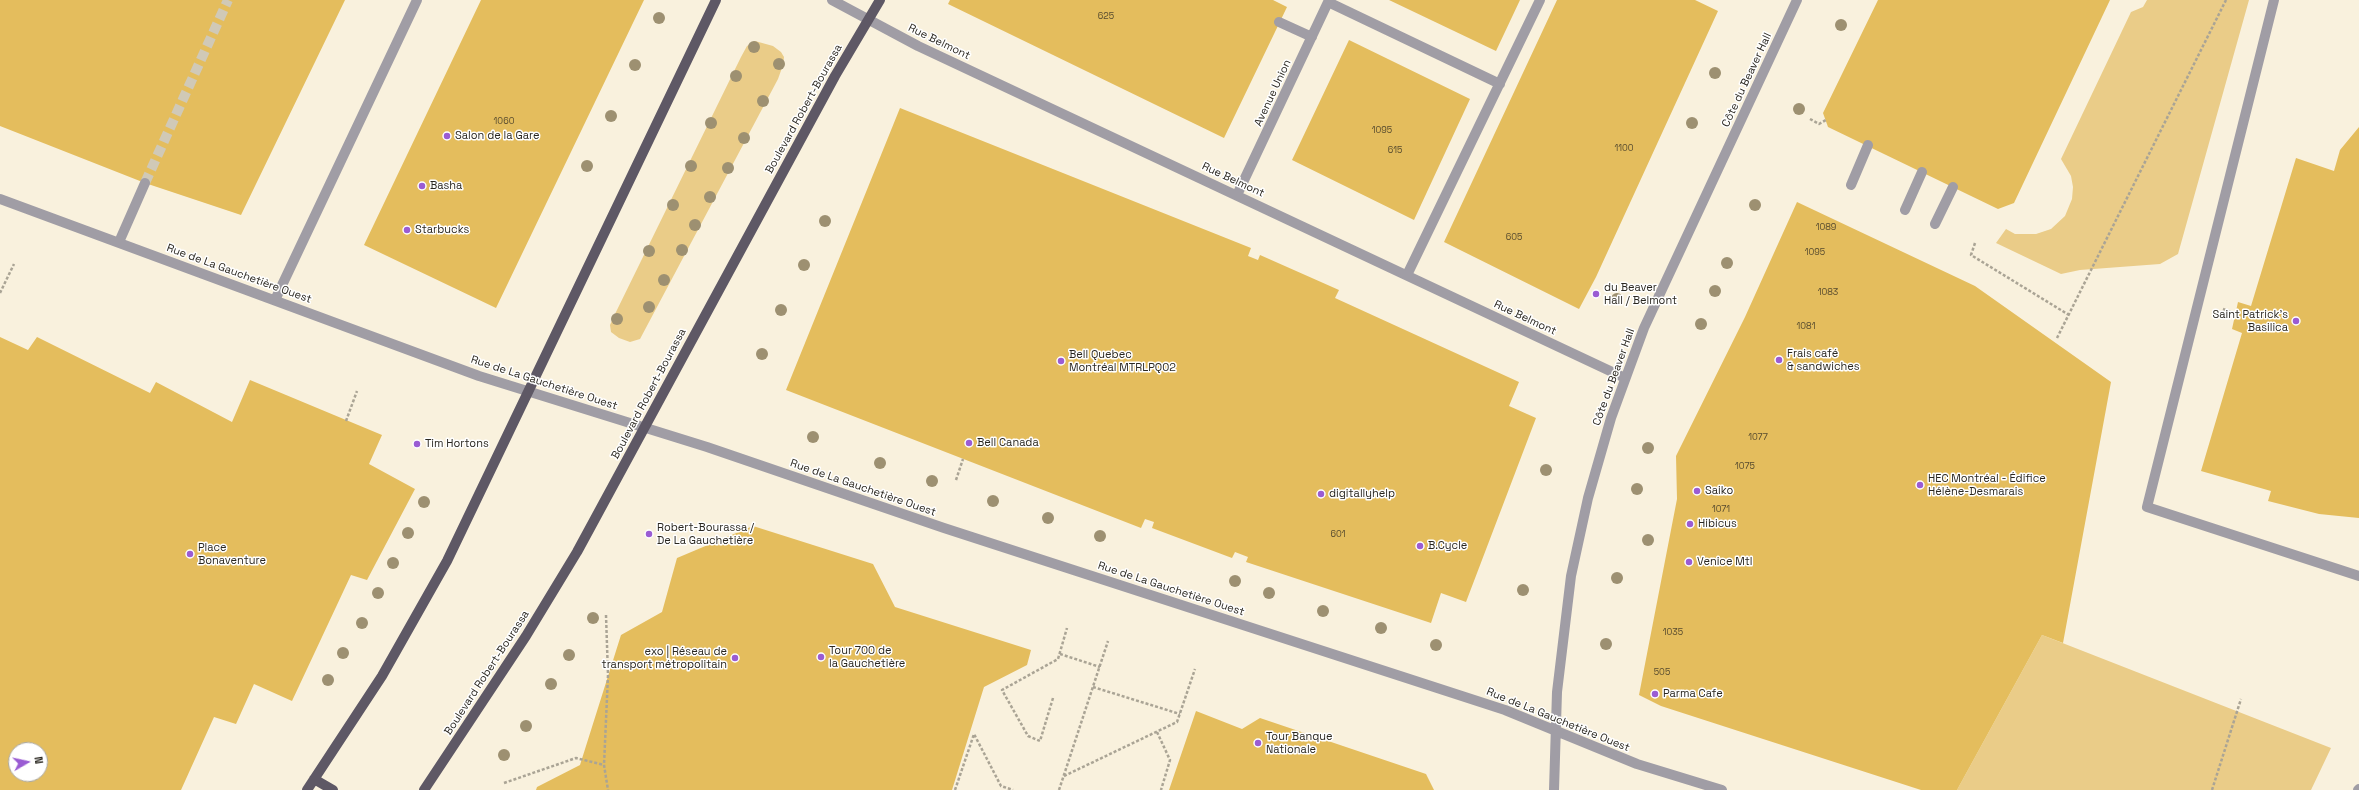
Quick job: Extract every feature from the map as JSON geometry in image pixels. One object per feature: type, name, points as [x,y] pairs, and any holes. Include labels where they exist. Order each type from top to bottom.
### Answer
[{"type":"main road","points":[[307,790],[406,637],[447,561],[716,0]]},
{"type":"main road","name":"Boulevard Robert-Bourassa","points":[[424,790],[550,598],[613,486],[643,427],[835,76],[880,0]]},
{"type":"main road","points":[[314,779],[333,790]]},
{"type":"street","points":[[275,300],[417,0]]},
{"type":"street","name":"Rue Belmont","points":[[832,0],[925,49],[1625,378]]},
{"type":"street","points":[[1407,275],[1540,0]]},
{"type":"street","name":"Côte du Beaver Hall","points":[[1554,790],[1556,731],[1562,649],[1579,534],[1597,464],[1625,378],[1644,328],[1797,0]]},
{"type":"street","points":[[2274,0],[2147,507],[2359,576]]},
{"type":"street","points":[[1329,1],[1500,84]]},
{"type":"street","name":"Avenue Union","points":[[1237,195],[1329,1]]},
{"type":"street","points":[[1279,22],[1312,37]]},
{"type":"street","points":[[1851,185],[1868,145]]},
{"type":"street","points":[[1905,210],[1922,172]]},
{"type":"street","points":[[119,242],[145,182]]},
{"type":"street","points":[[1935,224],[1953,187]]},
{"type":"street","name":"Rue de La Gauchetière Ouest","points":[[0,198],[480,376],[643,427],[974,538],[1505,710],[1638,764],[1722,790]]},
{"type":"path","points":[[2057,338],[2226,0]]},
{"type":"path","points":[[1810,119],[1819,124],[1826,120]]},
{"type":"path","points":[[1975,243],[1971,255],[2069,315]]},
{"type":"path","points":[[0,293],[14,264]]},
{"type":"path","points":[[346,421],[357,391]]},
{"type":"path","points":[[956,480],[964,459]]},
{"type":"path","points":[[606,615],[608,676],[604,765],[608,790]]},
{"type":"path","points":[[1053,698],[1040,741],[1028,736],[1002,690],[1058,659],[1068,628]]},
{"type":"path","points":[[1059,790],[1108,642]]},
{"type":"path","points":[[1060,654],[1100,667]]},
{"type":"path","points":[[1064,776],[1177,722],[1196,669]]},
{"type":"path","points":[[1093,687],[1180,714]]},
{"type":"path","points":[[2212,790],[2241,699]]},
{"type":"path","points":[[1157,732],[1170,760],[1161,790]]},
{"type":"path","points":[[955,790],[974,734],[1001,786],[1014,790]]},
{"type":"path","points":[[504,783],[576,758],[604,765]]},
{"type":"shaded area","points":[[2147,0],[2249,0],[2178,254],[2160,264],[2080,270],[2061,274],[1996,243],[2006,229],[2015,234],[2036,234],[2051,229],[2065,216],[2072,199],[2073,187],[2071,176],[2061,159],[2131,12],[2143,7]]},
{"type":"shaded area","points":[[755,41],[773,46],[781,52],[784,57],[778,79],[640,339],[630,342],[619,338],[611,332],[610,325],[615,314],[741,57],[747,46]]},
{"type":"shaded area","points":[[2042,635],[2331,748],[2311,790],[1957,790]]},
{"type":"building","points":[[0,0],[345,0],[241,215],[145,183],[0,126]]},
{"type":"building","points":[[481,0],[644,0],[496,308],[364,245]]},
{"type":"building","points":[[950,0],[1273,0],[1287,7],[1224,138],[948,4]]},
{"type":"building","points":[[1389,0],[1520,0],[1496,51]]},
{"type":"building","points":[[1557,0],[1695,0],[1718,11],[1596,277],[1579,309],[1444,242]]},
{"type":"building","points":[[1878,0],[2110,0],[2014,203],[1998,209],[1828,127],[1823,113]]},
{"type":"building","points":[[1349,40],[1470,99],[1414,220],[1292,160]]},
{"type":"building","name":"Bell Quebec Montréal MTRLPQ02","points":[[900,108],[1251,248],[1248,256],[1258,260],[1260,255],[1339,290],[1335,298],[1519,382],[1509,406],[1536,418],[1466,602],[1441,593],[1431,623],[1246,562],[1248,557],[1235,552],[1232,558],[1152,528],[1154,522],[1145,519],[1141,528],[786,390]]},
{"type":"building","name":"Saint Patrick's Basilica","points":[[2359,127],[2359,518],[2319,514],[2268,501],[2271,491],[2201,471],[2242,333],[2232,329],[2238,302],[2251,306],[2296,158],[2334,171],[2340,150]]},
{"type":"building","name":"HEC Montréal - Édifice Hélène-Desmarais","points":[[1797,202],[1975,286],[2111,382],[2063,643],[2042,635],[1957,790],[1921,790],[1661,706],[1639,695],[1677,499],[1676,456],[1745,317]]},
{"type":"building","name":"Place Bonaventure","points":[[0,337],[28,350],[37,337],[150,393],[156,382],[232,422],[250,380],[382,435],[369,464],[415,489],[367,580],[351,575],[292,701],[254,684],[236,724],[214,717],[181,790],[0,790]]},
{"type":"building","name":"Tour 700 de la Gauchetière","points":[[753,526],[873,564],[895,607],[1031,650],[1027,665],[984,687],[952,790],[536,790],[537,787],[580,765],[621,635],[662,612],[677,558]]},
{"type":"building","name":"Tour Banque Nationale","points":[[1196,711],[1242,729],[1260,718],[1426,774],[1434,790],[1169,790]]},
{"type":"tunnel","points":[[145,183],[228,0]]},
{"type":"place","name":"Salon de la Gare","points":[[447,136]]},
{"type":"place","name":"Basha","points":[[422,186]]},
{"type":"place","name":"Starbucks","points":[[407,230]]},
{"type":"place","name":"du Beaver Hall / Belmont","points":[[1596,294]]},
{"type":"place","name":"Saint Patrick's Basilica","points":[[2296,321]]},
{"type":"place","name":"Frais café & sandwiches","points":[[1779,360]]},
{"type":"place","name":"Bell Quebec Montréal MTRLPQ02","points":[[1061,361]]},
{"type":"place","name":"Bell Canada","points":[[969,443]]},
{"type":"place","name":"Tim Hortons","points":[[417,444]]},
{"type":"place","name":"HEC Montréal - Édifice Hélène-Desmarais","points":[[1920,485]]},
{"type":"place","name":"Saiko","points":[[1697,491]]},
{"type":"place","name":"digitallyhelp","points":[[1321,494]]},
{"type":"place","name":"Hibicus","points":[[1690,524]]},
{"type":"place","name":"Robert-Bourassa / De La Gauchetière","points":[[649,534]]},
{"type":"place","name":"B.Cycle","points":[[1420,546]]},
{"type":"place","name":"Place Bonaventure","points":[[190,554]]},
{"type":"place","name":"Venice Mtl","points":[[1689,562]]},
{"type":"place","name":"Tour 700 de la Gauchetière","points":[[821,657]]},
{"type":"place","name":"exo | Réseau de transport métropolitain","points":[[735,658]]},
{"type":"place","name":"Parma Cafe","points":[[1655,694]]},
{"type":"place","name":"Tour Banque Nationale","points":[[1258,743]]}]
